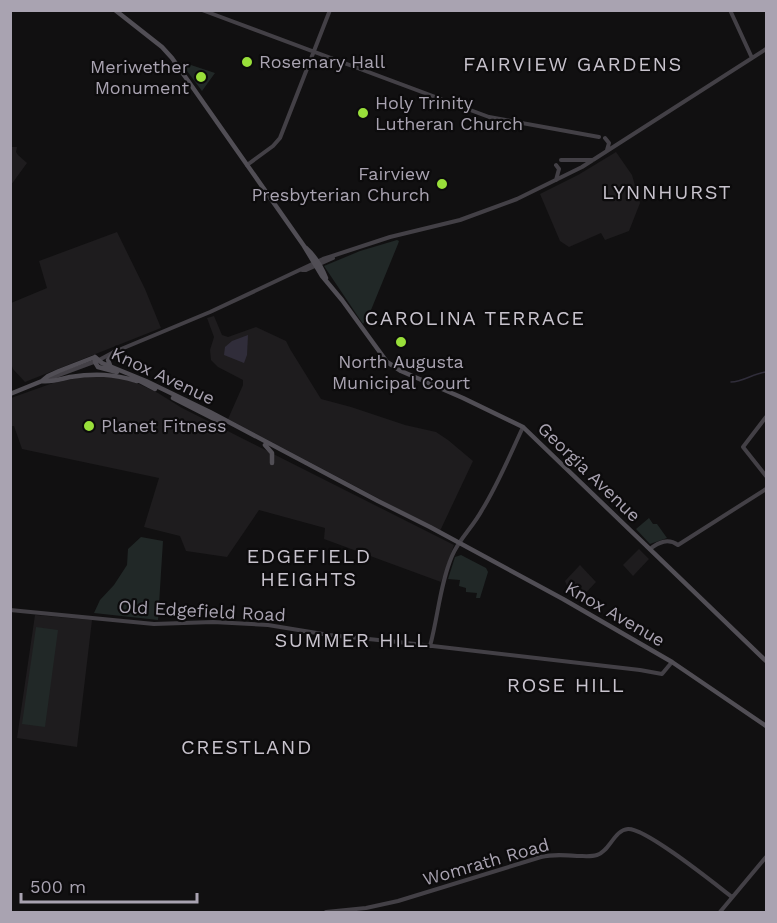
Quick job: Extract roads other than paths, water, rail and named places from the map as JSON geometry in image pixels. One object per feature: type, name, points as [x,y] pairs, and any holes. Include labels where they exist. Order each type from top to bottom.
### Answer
[{"type":"main road","name":"Georgia Avenue","points":[[115,10],[169,54],[327,281],[385,360],[398,370],[523,427],[766,661]]},
{"type":"main road","points":[[112,367],[108,360],[114,352]]},
{"type":"main road","points":[[10,394],[42,381],[48,376],[96,360]]},
{"type":"main road","name":"Knox Avenue","points":[[96,360],[210,412],[563,599],[672,662],[766,726]]},
{"type":"main road","name":"Knox Avenue","points":[[96,360],[99,368],[130,376],[376,504],[443,535]]},
{"type":"main road","points":[[42,381],[49,382],[98,374],[117,375],[141,382]]},
{"type":"main road","points":[[265,445],[272,453],[272,463]]},
{"type":"street","points":[[202,10],[489,117],[599,137]]},
{"type":"street","points":[[247,165],[280,138],[330,10]]},
{"type":"street","points":[[730,10],[752,58]]},
{"type":"street","points":[[96,360],[336,256],[378,241],[469,217],[517,199],[594,160],[766,49]]},
{"type":"street","points":[[605,138],[609,143],[606,152]]},
{"type":"street","points":[[561,160],[594,160]]},
{"type":"street","points":[[556,165],[560,169],[556,180]]},
{"type":"street","points":[[766,417],[743,447],[766,476]]},
{"type":"street","points":[[430,646],[445,575],[458,543],[475,523],[488,501],[523,427]]},
{"type":"street","points":[[650,549],[666,541],[672,541],[678,545],[766,489]]},
{"type":"street","name":"Old Edgefield Road","points":[[10,610],[154,624],[213,622],[268,625],[329,635],[662,674],[672,662]]},
{"type":"street","name":"Womrath Road","points":[[326,912],[366,908],[398,901],[541,857],[595,856],[608,848],[620,832],[628,829],[641,833],[681,858],[732,897]]},
{"type":"street","points":[[720,912],[766,857]]},
{"type":"waterway","points":[[731,382],[766,372]]},
{"type":"place","name":"Rosemary Hall","points":[[247,62]]},
{"type":"place","name":"Meriwether Monument","points":[[201,77]]},
{"type":"place","name":"Holy Trinity Lutheran Church","points":[[363,113]]},
{"type":"place","name":"Fairview Presbyterian Church","points":[[442,184]]},
{"type":"place","name":"North Augusta Municipal Court","points":[[401,342]]},
{"type":"place","name":"Planet Fitness","points":[[89,426]]},
{"type":"district","name":"FAIRVIEW GARDENS","points":[[573,64]]},
{"type":"district","name":"LYNNHURST","points":[[667,192]]},
{"type":"district","name":"CAROLINA TERRACE","points":[[475,318]]},
{"type":"district","name":"EDGEFIELD HEIGHTS","points":[[309,568]]},
{"type":"district","name":"SUMMER HILL","points":[[352,640]]},
{"type":"district","name":"ROSE HILL","points":[[566,685]]},
{"type":"district","name":"CRESTLAND","points":[[247,747]]}]
